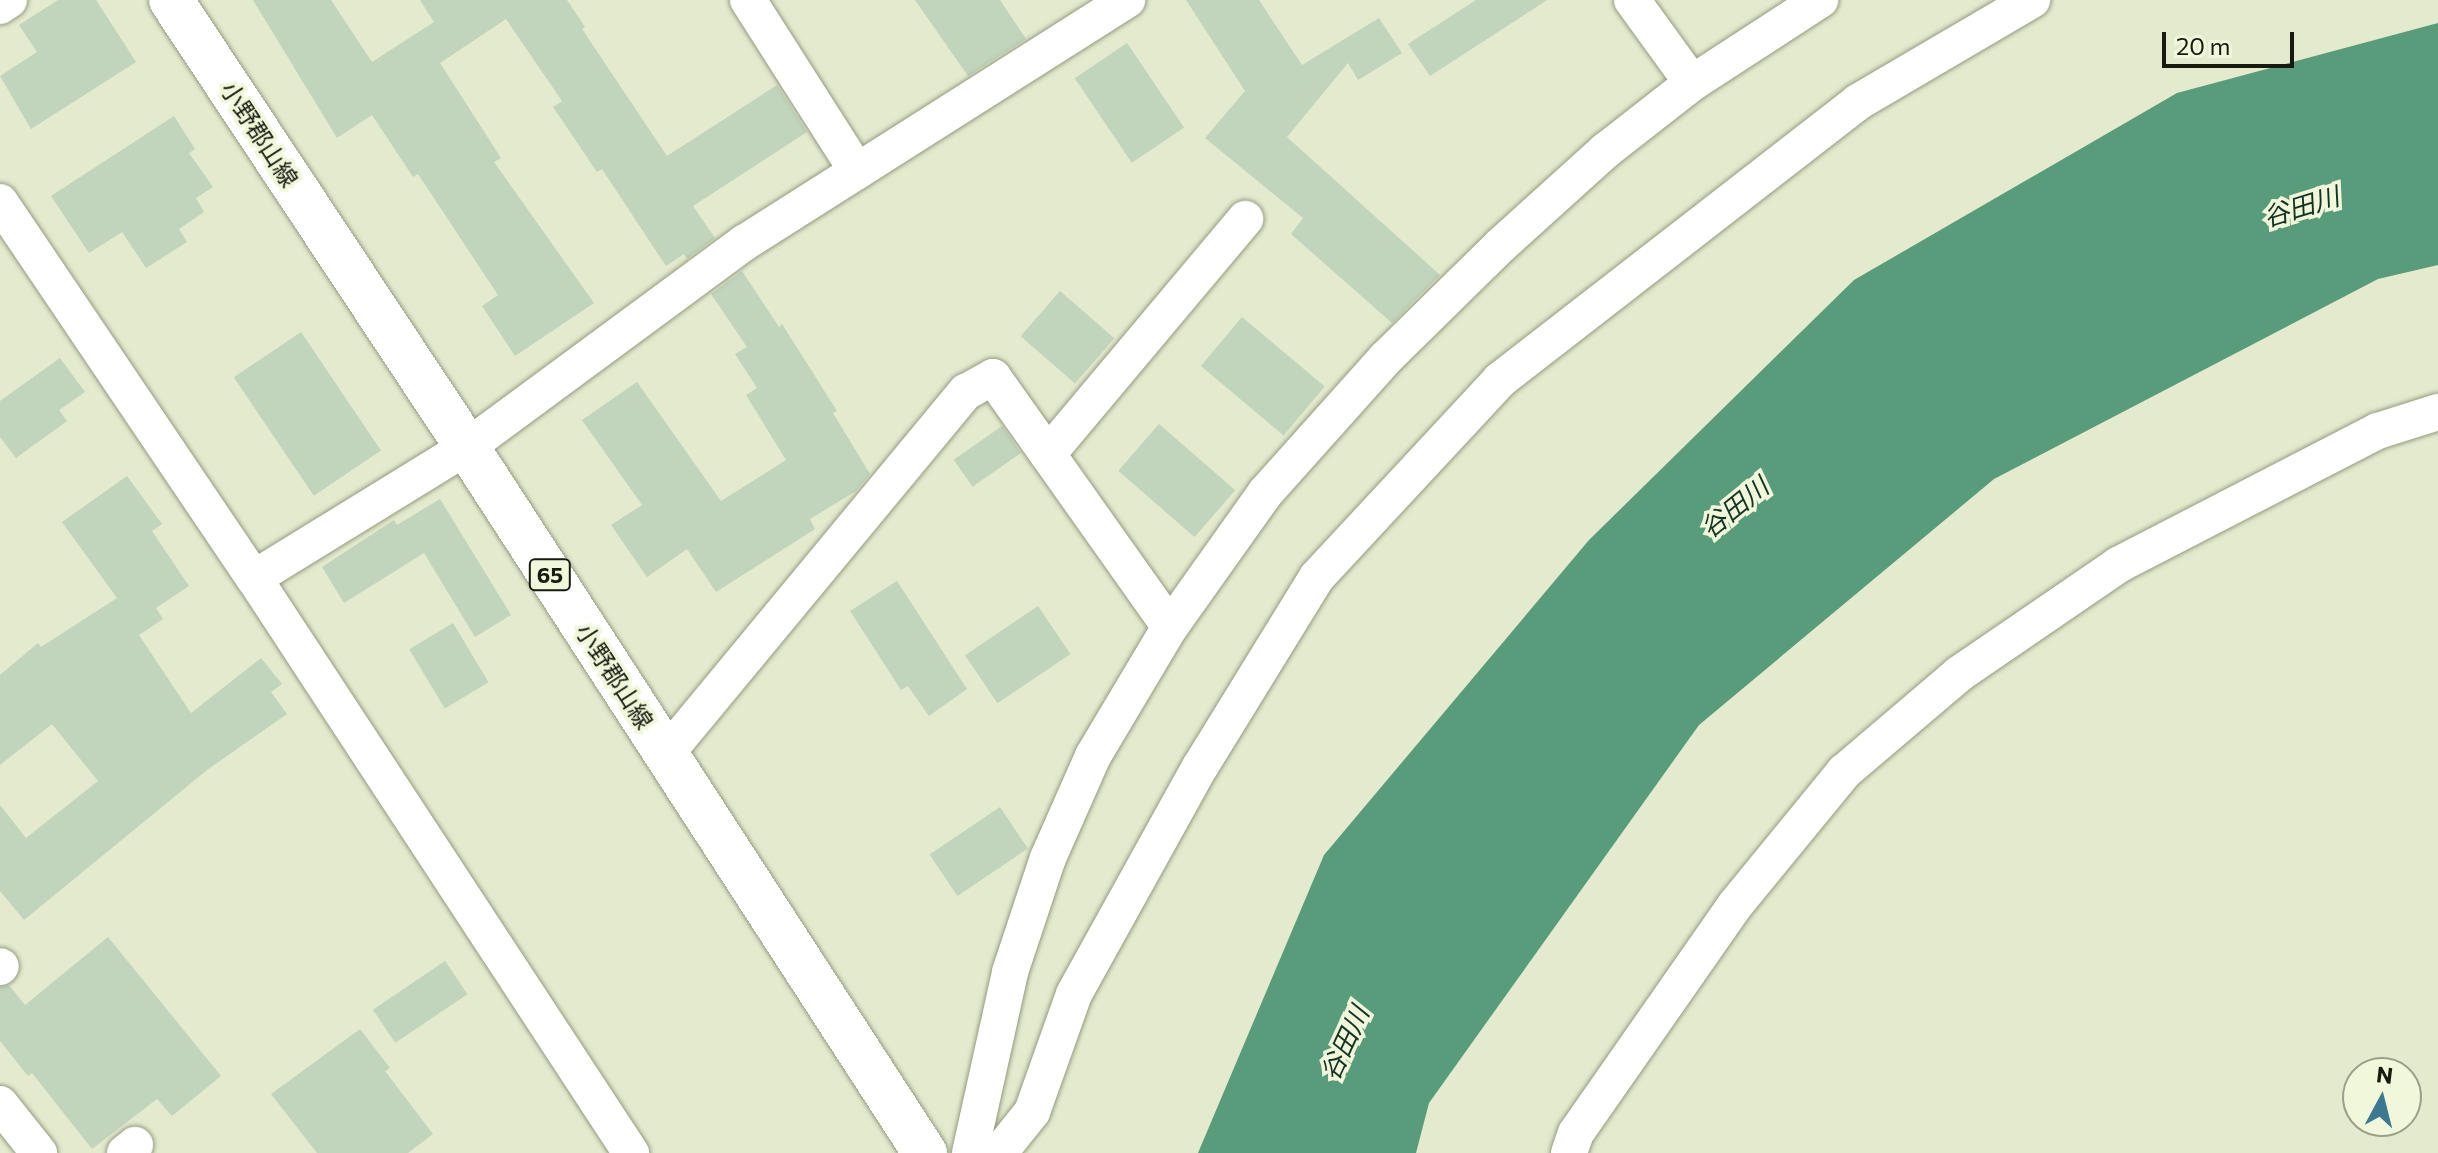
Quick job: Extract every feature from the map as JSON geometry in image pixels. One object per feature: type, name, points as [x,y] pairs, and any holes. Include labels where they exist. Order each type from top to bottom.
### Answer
[{"type":"main road","name":"小野郡山線","points":[[171,0],[467,447],[925,1153]]},
{"type":"street","points":[[0,6],[9,0]]},
{"type":"street","points":[[748,0],[857,171]]},
{"type":"street","points":[[254,578],[467,447],[744,243],[1127,0]]},
{"type":"street","points":[[1632,0],[1692,83]]},
{"type":"street","points":[[970,1153],[1010,972],[1048,858],[1093,756],[1170,627],[1266,492],[1385,359],[1501,245],[1593,161],[1692,83],[1820,0]]},
{"type":"street","points":[[999,1153],[1032,1112],[1074,994],[1200,767],[1317,577],[1500,380],[1858,102],[2032,0]]},
{"type":"street","points":[[0,202],[254,578],[631,1153]]},
{"type":"street","points":[[1048,454],[1245,219]]},
{"type":"street","points":[[666,754],[966,392],[993,377],[1170,627]]},
{"type":"street","points":[[1569,1153],[1576,1133],[1736,904],[1844,772],[1959,674],[2118,565],[2378,431],[2438,412]]},
{"type":"street","points":[[0,1104],[39,1153]]},
{"type":"water","name":"谷田川","points":[[2438,23],[2438,265],[2378,279],[1994,479],[1699,725],[1429,1103],[1416,1153],[1198,1153],[1324,855],[1589,540],[1854,280],[2177,93]]},
{"type":"building","points":[[58,0],[96,0],[136,62],[31,129],[0,76],[37,52],[19,25]]},
{"type":"building","points":[[253,0],[331,0],[372,62],[434,22],[420,0],[567,0],[585,27],[582,29],[667,156],[777,85],[807,132],[693,206],[715,238],[687,259],[684,254],[666,266],[602,169],[597,172],[553,107],[562,101],[506,19],[440,63],[501,158],[494,162],[594,303],[515,356],[482,306],[498,295],[418,174],[413,177],[372,115],[337,138]]},
{"type":"building","points":[[915,0],[1000,0],[1026,39],[968,76]]},
{"type":"building","points":[[1186,0],[1259,0],[1302,65],[1379,18],[1402,53],[1358,80],[1348,63],[1287,137],[1440,275],[1392,323],[1291,234],[1303,218],[1205,138],[1245,91]]},
{"type":"building","points":[[1476,0],[1547,0],[1430,76],[1408,44]]},
{"type":"building","points":[[1127,43],[1184,128],[1132,163],[1075,78]]},
{"type":"building","points":[[174,116],[195,149],[189,153],[213,187],[196,198],[204,212],[179,229],[187,242],[146,268],[122,232],[89,253],[51,196]]},
{"type":"building","points":[[742,271],[779,327],[782,324],[837,411],[833,413],[870,474],[856,491],[810,519],[815,529],[716,592],[687,549],[647,577],[611,525],[642,505],[582,420],[637,382],[721,501],[786,460],[746,395],[757,388],[735,354],[747,347],[711,294]]},
{"type":"building","points":[[1060,291],[1114,338],[1075,384],[1021,336]]},
{"type":"building","points":[[1242,317],[1325,386],[1284,435],[1201,366]]},
{"type":"building","points":[[301,332],[381,451],[314,496],[234,377]]},
{"type":"building","points":[[60,358],[85,392],[59,410],[67,421],[16,458],[0,437],[0,401]]},
{"type":"building","points":[[1159,424],[1235,490],[1195,537],[1118,471]]},
{"type":"building","points":[[1002,426],[1021,453],[973,487],[954,460]]},
{"type":"building","points":[[127,476],[162,524],[152,531],[189,586],[156,608],[163,619],[139,635],[191,713],[261,658],[282,684],[271,692],[287,714],[207,770],[24,920],[0,891],[0,805],[26,838],[98,781],[52,724],[0,765],[0,675],[38,643],[41,647],[117,598],[62,522]]},
{"type":"building","points":[[440,499],[511,615],[475,637],[424,553],[344,603],[322,567],[394,520],[397,525]]},
{"type":"building","points":[[897,581],[967,689],[929,716],[908,686],[901,690],[850,611]]},
{"type":"building","points":[[1038,606],[1070,654],[997,703],[965,655]]},
{"type":"building","points":[[453,623],[489,682],[445,708],[409,649]]},
{"type":"building","points":[[1000,807],[1028,848],[957,896],[930,855]]},
{"type":"building","points":[[108,937],[221,1076],[172,1116],[157,1099],[92,1149],[32,1073],[28,1076],[0,1041],[0,987],[9,985],[25,1005]]},
{"type":"building","points":[[445,961],[467,994],[395,1043],[373,1010]]},
{"type":"building","points":[[360,1029],[390,1068],[385,1071],[433,1134],[408,1153],[317,1153],[271,1094]]}]
